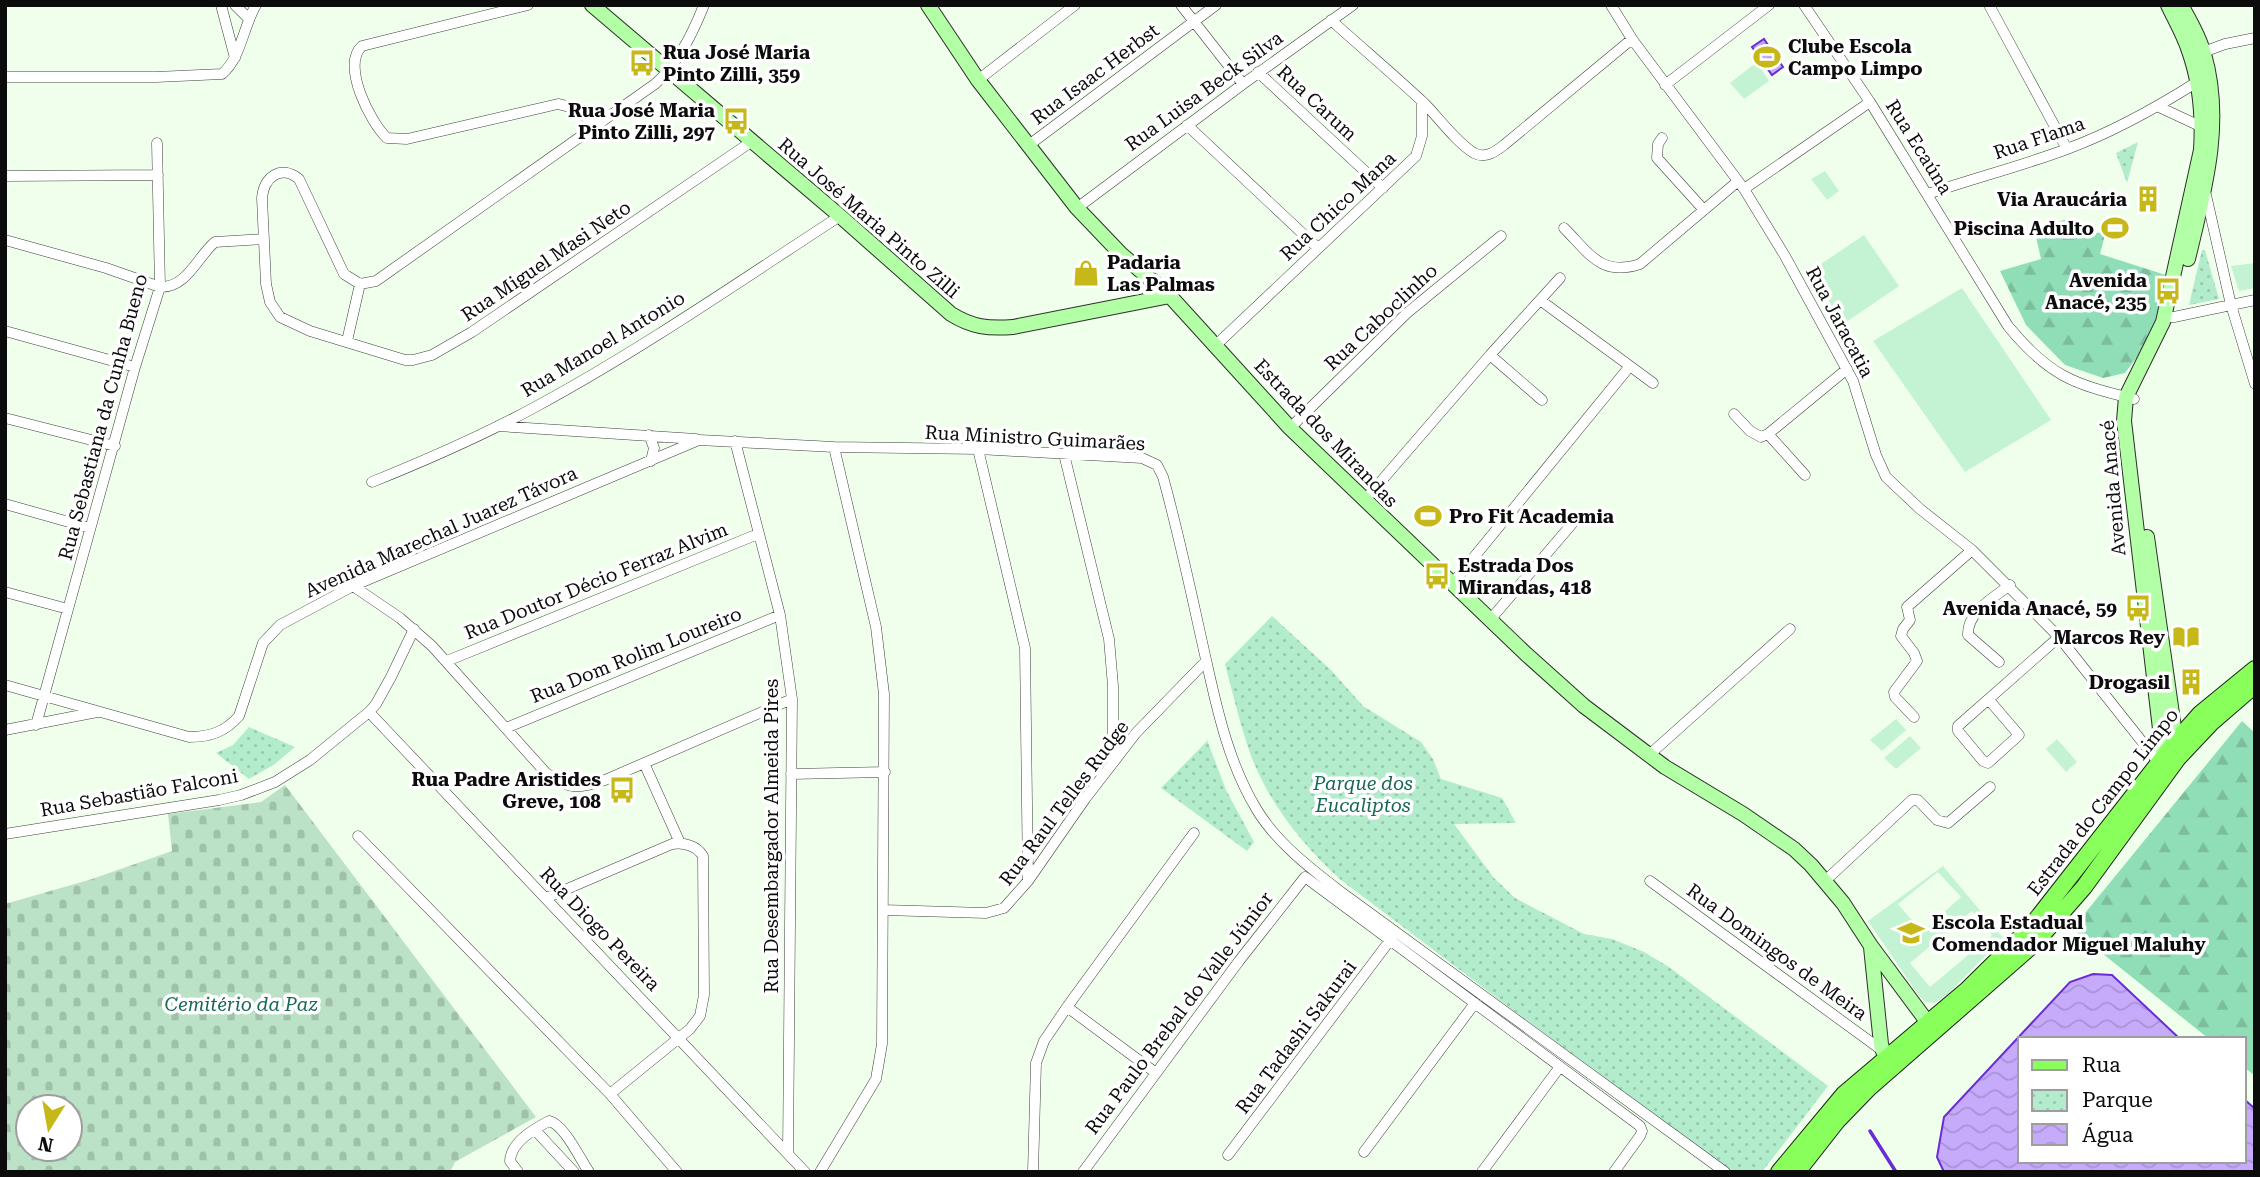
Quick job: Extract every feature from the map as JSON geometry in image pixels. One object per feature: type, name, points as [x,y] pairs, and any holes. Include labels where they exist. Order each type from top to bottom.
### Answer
[{"type":"main road","name":"Estrada do Campo Limpo","points":[[1779,1172],[1837,1101],[1888,1057],[2017,961],[2058,919],[2084,887],[2200,714],[2255,668]]},
{"type":"main road","name":"Estrada do Campo Limpo","points":[[2168,759],[2255,685]]},
{"type":"main road","name":"Estrada do Campo Limpo","points":[[1797,1172],[1837,1121],[1869,1088],[1888,1057]]},
{"type":"street","points":[[221,5],[235,58]]},
{"type":"street","points":[[235,5],[248,18]]},
{"type":"street","points":[[5,77],[222,74],[235,58],[248,18],[256,5]]},
{"type":"street","points":[[528,5],[362,46],[355,56],[355,75],[359,90],[376,124],[387,138],[407,139],[558,104],[574,107],[589,119],[593,126]]},
{"type":"street","name":"Rua José Maria Pinto Zilli","points":[[592,5],[951,314],[967,324],[981,328],[1013,327],[1170,296]]},
{"type":"street","points":[[347,341],[360,284],[369,284],[388,274],[655,84],[669,71],[698,22],[704,5]]},
{"type":"street","name":"Estrada dos Mirandas","points":[[928,5],[978,80],[1077,208],[1121,254],[1170,296],[1290,428],[1364,501],[1584,706],[1687,782],[1743,814],[1794,849],[1825,881],[1851,914],[1871,946],[1931,1027]]},
{"type":"street","points":[[978,80],[1075,5]]},
{"type":"street","points":[[1181,5],[1243,83]]},
{"type":"street","name":"Rua Isaac Herbst","points":[[1028,145],[1216,5]]},
{"type":"street","name":"Rua Luisa Beck Silva","points":[[1077,208],[1243,83],[1353,5]]},
{"type":"street","name":"Rua Jaracatia","points":[[1611,5],[1632,39],[1740,186],[1785,256],[1847,369],[1886,477],[2010,585],[2168,759]]},
{"type":"street","points":[[1665,85],[1769,5]]},
{"type":"street","name":"Rua Ecaúna","points":[[1804,5],[1870,102],[2008,326],[2026,348],[2055,373],[2075,383],[2130,398]]},
{"type":"street","points":[[1989,5],[2067,149]]},
{"type":"street","name":"Avenida Anacé","points":[[2168,5],[2209,76],[2212,132],[2169,317],[2148,355],[2130,398],[2124,421],[2131,443],[2152,586],[2168,759]]},
{"type":"street","name":"Avenida Anacé","points":[[2181,5],[2197,54],[2202,127],[2199,186]]},
{"type":"street","points":[[1331,20],[1422,101],[1475,154],[1488,155],[1504,145],[1632,39]]},
{"type":"street","points":[[2197,54],[2255,37]]},
{"type":"street","name":"Rua Carum","points":[[1258,72],[1383,188]]},
{"type":"street","name":"Rua Flama","points":[[1928,194],[2067,149],[2159,107],[2197,82]]},
{"type":"street","name":"Rua Chico Mana","points":[[1216,345],[1416,156],[1419,151],[1422,101]]},
{"type":"street","points":[[1564,228],[1602,265],[1613,269],[1640,264],[1704,210],[1870,102]]},
{"type":"street","points":[[2159,107],[2202,127]]},
{"type":"street","points":[[1187,125],[1318,248]]},
{"type":"street","points":[[1662,138],[1658,144],[1657,158],[1704,210]]},
{"type":"street","name":"Rua Miguel Masi Neto","points":[[360,284],[348,279],[341,270],[302,184],[294,176],[274,175],[265,182],[262,198],[264,239],[267,284],[273,309],[291,323],[405,360],[413,360],[432,355],[494,317],[751,142]]},
{"type":"street","name":"Rua Sebastiana da Cunha Bueno","points":[[36,725],[135,367],[160,287],[157,143]]},
{"type":"street","points":[[5,176],[158,175]]},
{"type":"street","points":[[2199,186],[2255,384]]},
{"type":"street","name":"Rua Manoel Antonio","points":[[372,482],[433,457],[497,426],[614,362],[840,216]]},
{"type":"street","name":"Rua Caboclinho","points":[[1290,428],[1407,313],[1501,236]]},
{"type":"street","points":[[5,240],[106,268],[160,287],[176,285],[215,242],[264,239]]},
{"type":"street","points":[[1364,501],[1560,278]]},
{"type":"street","points":[[1540,300],[1653,383]]},
{"type":"street","points":[[2169,317],[2255,300]]},
{"type":"street","points":[[5,331],[135,367]]},
{"type":"street","points":[[1490,355],[1542,400]]},
{"type":"street","points":[[1452,584],[1630,366]]},
{"type":"street","points":[[1734,414],[1761,437],[1847,369]]},
{"type":"street","points":[[5,418],[115,446]]},
{"type":"street","points":[[497,426],[699,440]]},
{"type":"street","points":[[1768,434],[1805,475]]},
{"type":"street","points":[[649,435],[654,448],[651,461]]},
{"type":"street","name":"Avenida Marechal Juarez Távora","points":[[5,685],[189,737],[213,736],[239,716],[258,655],[271,632],[353,586],[699,440],[834,447]]},
{"type":"street","name":"Rua Desembargador Almeida Pires","points":[[735,441],[780,615],[792,699],[788,1153]]},
{"type":"street","name":"Avenida Anacé","points":[[2131,443],[2168,759]]},
{"type":"street","points":[[820,1172],[876,1079],[880,1063],[883,910],[884,694],[876,627],[834,447]]},
{"type":"street","name":"Rua Ministro Guimarães","points":[[834,447],[978,449],[1142,458],[1157,465],[1166,490],[1206,661]]},
{"type":"street","points":[[978,449],[1025,648],[1028,881]]},
{"type":"street","points":[[1064,454],[1109,639],[1113,686],[1113,762]]},
{"type":"street","points":[[5,504],[90,528]]},
{"type":"street","points":[[1490,620],[1577,518]]},
{"type":"street","name":"Rua Doutor Décio Ferraz Alvim","points":[[447,661],[758,534]]},
{"type":"street","points":[[1914,717],[1895,697],[1894,692],[1917,661],[1901,636],[1910,620],[1907,607],[1972,550]]},
{"type":"street","points":[[1998,662],[1968,635],[1968,627],[1969,621],[1981,608],[2010,585]]},
{"type":"street","points":[[353,586],[414,629],[447,661],[546,773],[564,785],[582,786],[605,780],[792,699]]},
{"type":"street","points":[[5,592],[68,609]]},
{"type":"street","name":"Rua Dom Rolim Loureiro","points":[[506,728],[780,615]]},
{"type":"street","name":"Rua Sebastião Falconi","points":[[5,834],[219,800],[258,790],[275,782],[310,760],[369,712],[391,677],[414,629]]},
{"type":"street","points":[[1650,755],[1790,629]]},
{"type":"street","points":[[1989,701],[2019,735],[1988,763],[1983,761],[1957,728],[2059,637]]},
{"type":"street","points":[[1206,661],[1214,699],[1236,766],[1258,811],[1282,841],[1310,868],[1725,1172]]},
{"type":"street","name":"Rua Raul Telles Rudge","points":[[883,910],[959,913],[995,912],[1004,908],[1028,881],[1136,733],[1206,661]]},
{"type":"street","points":[[5,730],[102,711]]},
{"type":"street","name":"Rua Diogo Pereira","points":[[369,712],[805,1172]]},
{"type":"street","points":[[644,763],[680,843]]},
{"type":"street","points":[[791,774],[885,772]]},
{"type":"street","points":[[1825,881],[1912,800],[1918,800],[1937,820],[1948,823],[1990,787]]},
{"type":"street","points":[[1034,1171],[1036,1063],[1044,1041],[1194,833]]},
{"type":"street","points":[[358,836],[610,1094],[677,1172]]},
{"type":"street","points":[[547,898],[657,849],[680,843],[699,850],[703,856],[704,995],[700,1016],[680,1038],[610,1094]]},
{"type":"street","name":"Rua Paulo Brebal do Valle Júnior","points":[[1083,1172],[1305,877],[1391,939]]},
{"type":"street","name":"Rua Domingos de Meira","points":[[1650,881],[1888,1057]]},
{"type":"street","points":[[1391,939],[1559,1068],[1640,1126],[1642,1131],[1614,1172]]},
{"type":"street","name":"Rua Tadashi Sakurai","points":[[1228,1155],[1391,939]]},
{"type":"street","name":"Estrada dos Mirandas","points":[[1871,946],[1888,1057]]},
{"type":"street","points":[[1364,1152],[1475,1003]]},
{"type":"street","points":[[1067,1007],[1156,1073]]},
{"type":"street","points":[[1482,1172],[1559,1068]]},
{"type":"street","points":[[518,1172],[510,1161],[515,1145],[547,1122],[555,1122],[589,1172]]},
{"type":"street","points":[[536,1130],[574,1172]]},
{"type":"green space","points":[[1757,62],[1769,81],[1744,99],[1730,83]]},
{"type":"green space","points":[[2138,142],[2127,183],[2116,153]]},
{"type":"green space","points":[[1825,171],[1839,191],[1827,200],[1811,179]]},
{"type":"green space","points":[[2068,219],[2070,229],[2077,228],[2080,237],[2106,231],[2100,254],[2172,277],[2146,345],[2125,373],[2103,378],[2065,365],[2026,325],[2000,271],[2041,259],[2034,228]]},
{"type":"green space","points":[[1864,235],[1899,286],[1842,325],[1812,270]]},
{"type":"green space","points":[[2202,250],[2205,250],[2219,299],[2189,305]]},
{"type":"green space","points":[[2255,263],[2255,288],[2239,291],[2231,266]]},
{"type":"green space","points":[[1962,288],[2051,420],[1965,472],[1873,341]]},
{"type":"green space","name":"Parque dos Eucaliptos","points":[[1272,616],[1331,670],[1363,706],[1421,742],[1433,759],[1441,779],[1502,798],[1516,823],[1454,824],[1494,878],[1515,898],[1584,934],[1612,939],[1644,952],[1669,967],[1828,1086],[1762,1172],[1727,1172],[1341,880],[1313,853],[1266,789],[1250,753],[1225,664]]},
{"type":"green space","points":[[1896,719],[1906,730],[1882,751],[1870,740]]},
{"type":"green space","points":[[2242,721],[2255,733],[2255,1076],[2246,1069],[2246,1037],[2207,1037],[2072,929]]},
{"type":"green space","points":[[249,727],[295,747],[275,764],[249,779],[216,753],[233,745]]},
{"type":"green space","points":[[1910,736],[1921,748],[1896,769],[1884,758]]},
{"type":"green space","points":[[1206,737],[1226,790],[1254,842],[1247,851],[1161,788],[1207,741]]},
{"type":"green space","points":[[2057,739],[2077,762],[2066,772],[2046,749]]},
{"type":"green space","name":"Cemitério da Paz","points":[[285,785],[536,1117],[455,1162],[450,1172],[5,1172],[5,904],[92,879],[172,851],[168,814],[261,802]]},
{"type":"green space","name":"Escola Estadual Comendador Miguel Maluhy","points":[[1943,866],[2003,938],[1948,994],[1935,1003],[1925,1002],[1868,921]],"holes":[[[1938,872],[1961,897],[1922,932],[1898,904]],[[1972,911],[1992,935],[1930,987],[1910,963]]]},
{"type":"water","name":"Clube Escola Campo Limpo","points":[[1764,39],[1783,67],[1772,75],[1752,47]]},
{"type":"water","points":[[2093,974],[2112,975],[2178,1037],[2019,1037],[2070,982]]},
{"type":"water","points":[[2018,1038],[2018,1163],[2246,1163],[2246,1101],[2255,1109],[2255,1172],[1944,1172],[1937,1157],[1944,1117]]},
{"type":"waterway","points":[[1870,1131],[1896,1172]]},
{"type":"place","name":"Clube Escola Campo Limpo","points":[[1767,57]]},
{"type":"place","name":"Rua José Maria Pinto Zilli, 359","points":[[642,63]]},
{"type":"place","name":"Rua José Maria Pinto Zilli, 297","points":[[736,121]]},
{"type":"place","name":"Via Araucária","points":[[2148,199]]},
{"type":"place","name":"Piscina Adulto","points":[[2115,228]]},
{"type":"place","name":"Padaria Las Palmas","points":[[1086,273]]},
{"type":"place","name":"Avenida Anacé, 235","points":[[2168,291]]},
{"type":"place","name":"Pro Fit Academia","points":[[1428,516]]},
{"type":"place","name":"Estrada Dos Mirandas, 418","points":[[1437,576]]},
{"type":"place","name":"Avenida Anacé, 59","points":[[2138,608]]},
{"type":"place","name":"Marcos Rey","points":[[2186,637]]},
{"type":"place","name":"Drogasil","points":[[2191,682]]},
{"type":"place","name":"Rua Padre Aristides Greve, 108","points":[[622,790]]},
{"type":"place","name":"Escola Estadual Comendador Miguel Maluhy","points":[[1911,933]]}]
